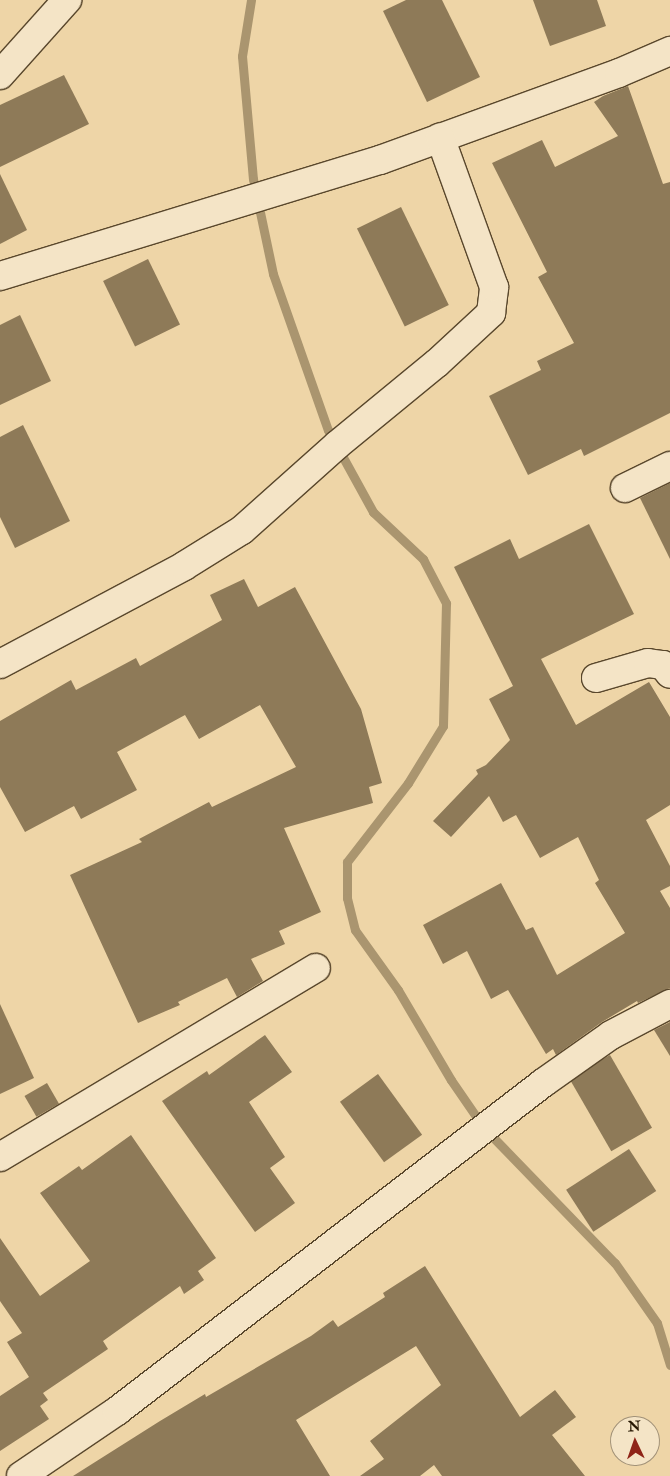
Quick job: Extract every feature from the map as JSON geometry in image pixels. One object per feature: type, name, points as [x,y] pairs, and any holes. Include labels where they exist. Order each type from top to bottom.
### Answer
[{"type":"street","points":[[0,75],[67,0]]},
{"type":"street","points":[[0,276],[380,160],[618,73],[670,52]]},
{"type":"street","points":[[0,664],[184,566],[242,530],[337,445],[437,364],[491,313],[494,287],[440,137]]},
{"type":"street","points":[[625,488],[670,466]]},
{"type":"street","points":[[596,678],[648,662],[663,665],[670,674]]},
{"type":"street","points":[[0,1158],[316,968]]},
{"type":"street","points":[[21,1476],[117,1411],[536,1088],[611,1035],[670,1004]]},
{"type":"building","points":[[406,0],[442,0],[480,77],[427,102],[383,11]]},
{"type":"building","points":[[533,0],[597,0],[606,26],[550,46]]},
{"type":"building","points":[[64,75],[89,124],[0,167],[0,105]]},
{"type":"building","points":[[628,86],[663,184],[670,182],[670,413],[584,456],[581,449],[528,475],[489,396],[541,370],[537,361],[574,343],[538,277],[547,272],[492,163],[542,140],[555,167],[618,136],[594,102],[603,96]]},
{"type":"building","points":[[0,174],[27,230],[0,244]]},
{"type":"building","points":[[401,207],[449,305],[405,326],[357,228]]},
{"type":"building","points":[[148,259],[180,325],[135,347],[103,281]]},
{"type":"building","points":[[20,315],[51,381],[0,405],[0,325]]},
{"type":"building","points":[[23,425],[70,521],[15,548],[0,517],[0,437]]},
{"type":"building","points":[[670,483],[670,559],[640,498]]},
{"type":"building","points":[[589,524],[634,614],[541,659],[576,725],[649,682],[670,717],[670,805],[646,820],[670,866],[670,886],[660,891],[670,908],[670,988],[638,1003],[637,1001],[602,1022],[556,1055],[553,1049],[546,1054],[508,990],[491,999],[467,951],[443,964],[423,925],[501,883],[526,930],[533,927],[557,975],[625,933],[595,883],[599,880],[578,837],[540,858],[516,815],[503,822],[489,796],[451,837],[433,821],[478,774],[476,770],[486,765],[510,740],[489,699],[513,686],[454,567],[510,539],[519,559]]},
{"type":"building","points":[[244,579],[258,607],[295,587],[361,709],[382,783],[369,787],[373,803],[284,828],[321,912],[279,931],[285,944],[251,959],[263,981],[237,997],[227,978],[178,1002],[180,1005],[138,1023],[70,875],[142,842],[139,839],[209,802],[212,807],[296,767],[260,705],[199,739],[185,715],[117,752],[137,790],[81,819],[74,806],[25,832],[0,787],[0,721],[71,680],[76,690],[136,658],[140,666],[222,620],[210,595]]},
{"type":"building","points":[[0,1004],[34,1078],[0,1094]]},
{"type":"building","points":[[670,1022],[670,1056],[654,1030]]},
{"type":"building","points":[[265,1035],[292,1072],[249,1102],[285,1157],[270,1168],[295,1203],[255,1232],[162,1101],[207,1071],[209,1075]]},
{"type":"building","points":[[610,1055],[652,1128],[611,1151],[569,1078]]},
{"type":"building","points":[[378,1074],[422,1135],[384,1162],[340,1102]]},
{"type":"building","points":[[47,1083],[59,1104],[36,1117],[24,1096]]},
{"type":"building","points":[[131,1135],[216,1258],[198,1271],[204,1280],[184,1294],[180,1286],[103,1341],[108,1349],[43,1393],[48,1400],[40,1406],[49,1419],[0,1451],[0,1396],[29,1377],[7,1342],[22,1333],[0,1301],[0,1238],[40,1296],[90,1261],[40,1193],[79,1166],[82,1170]]},
{"type":"building","points":[[629,1149],[656,1191],[593,1232],[566,1190]]},
{"type":"building","points":[[425,1266],[520,1417],[555,1390],[576,1417],[552,1435],[585,1476],[442,1476],[434,1465],[420,1476],[360,1476],[384,1459],[370,1441],[441,1385],[416,1346],[296,1420],[330,1476],[73,1476],[205,1394],[206,1397],[311,1336],[333,1320],[338,1327],[385,1297],[383,1293]]},
{"type":"waterway","points":[[251,0],[242,56],[253,179],[273,274],[328,430],[373,512],[423,559],[446,603],[443,726],[408,783],[347,862],[347,898],[355,930],[398,990],[451,1080],[484,1128],[615,1263],[657,1323],[670,1365]]}]
